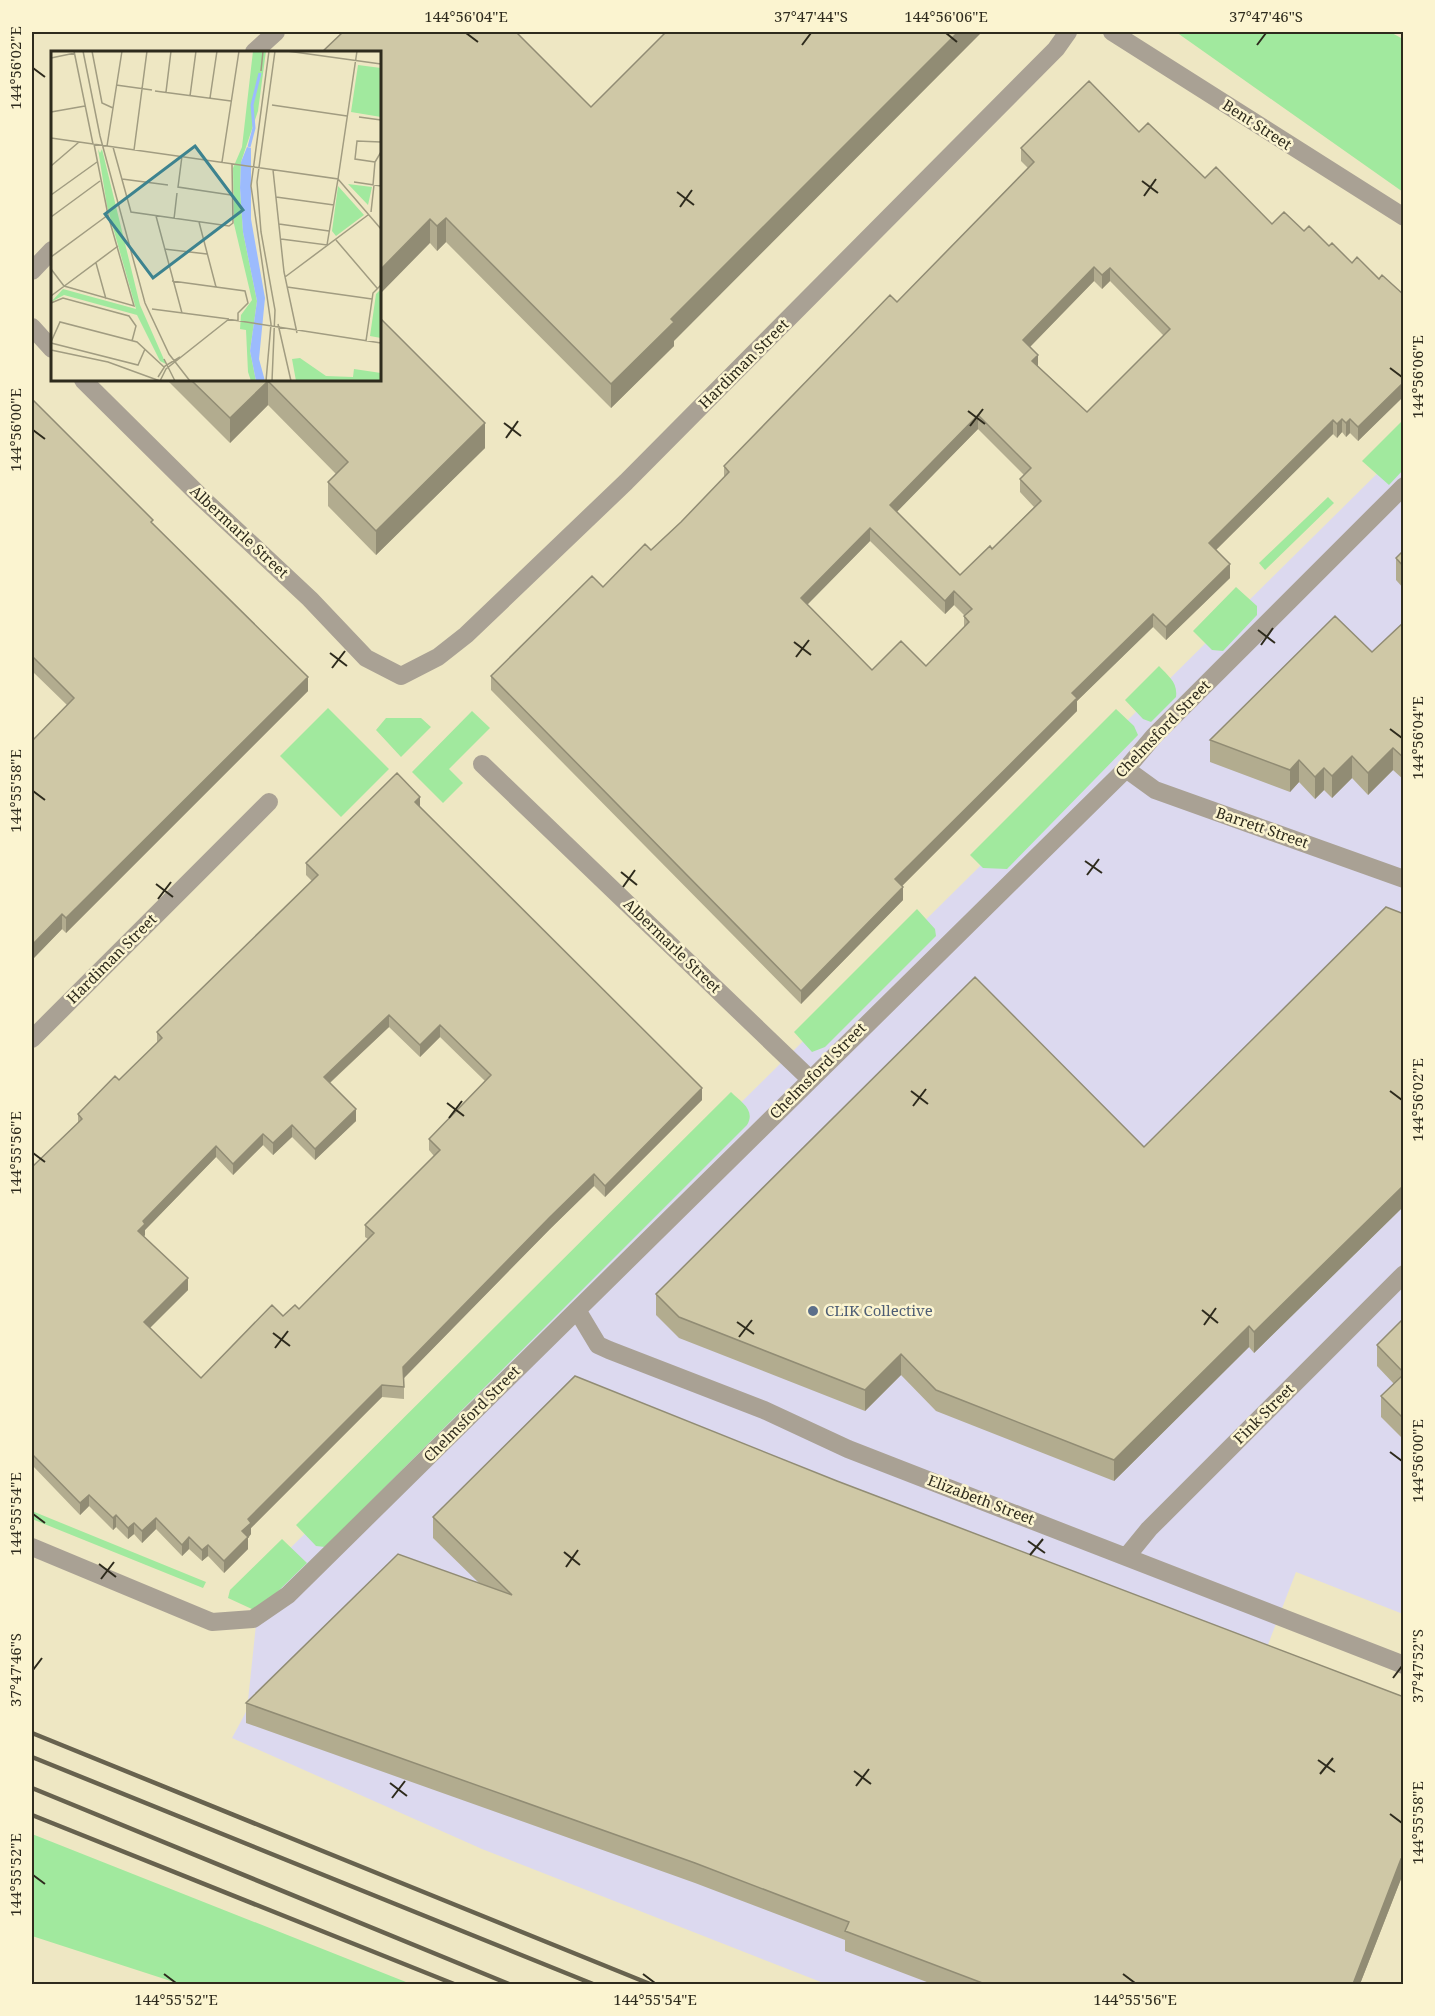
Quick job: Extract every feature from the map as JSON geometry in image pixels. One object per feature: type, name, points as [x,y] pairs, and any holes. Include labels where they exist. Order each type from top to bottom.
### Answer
[{"type":"street","points":[[255,51],[276,32]]},
{"type":"street","name":"Hardiman Street","points":[[401,676],[438,657],[466,634],[626,482],[1041,65],[1068,32]]},
{"type":"street","name":"Bent Street","points":[[1112,32],[1404,217]]},
{"type":"street","points":[[32,271],[51,251]]},
{"type":"street","points":[[32,327],[51,348]]},
{"type":"street","name":"Albermarle Street","points":[[84,381],[203,500],[309,598],[366,658],[401,676]]},
{"type":"street","name":"Chelmsford Street","points":[[32,1547],[212,1622],[253,1619],[288,1595],[1126,769],[1154,736],[1404,486]]},
{"type":"street","name":"Albermarle Street","points":[[482,764],[810,1079]]},
{"type":"street","name":"Barrett Street","points":[[1126,769],[1155,790],[1404,879]]},
{"type":"street","name":"Hardiman Street","points":[[32,1039],[269,802]]},
{"type":"street","name":"Fink Street","points":[[1127,1556],[1149,1529],[1404,1274]]},
{"type":"street","name":"Elizabeth Street","points":[[576,1310],[598,1344],[764,1410],[848,1449],[1404,1665]]},
{"type":"shaded area","points":[[1403,448],[1403,1614],[1296,1572],[1137,1984],[826,1984],[482,1849],[232,1738],[247,1710],[261,1577]]},
{"type":"green space","points":[[1176,32],[1390,32],[1403,39],[1403,192]]},
{"type":"green space","points":[[1403,420],[1403,470],[1389,485],[1362,461]]},
{"type":"green space","points":[[1328,497],[1334,503],[1265,570],[1259,563]]},
{"type":"green space","points":[[1236,587],[1257,606],[1257,615],[1223,651],[1212,650],[1193,631]]},
{"type":"green space","points":[[1159,666],[1174,683],[1176,697],[1151,722],[1143,719],[1125,700]]},
{"type":"green space","points":[[328,708],[389,769],[341,817],[280,756]]},
{"type":"green space","points":[[1116,709],[1134,726],[1138,735],[1007,869],[983,868],[970,855]]},
{"type":"green space","points":[[472,711],[490,728],[449,769],[463,783],[443,803],[412,772]]},
{"type":"green space","points":[[386,718],[421,718],[431,727],[401,757],[376,730]]},
{"type":"green space","points":[[917,909],[935,929],[936,936],[825,1047],[812,1052],[794,1032]]},
{"type":"green space","points":[[731,1092],[749,1111],[747,1125],[325,1547],[316,1546],[296,1525]]},
{"type":"green space","points":[[32,1511],[206,1582],[203,1588],[32,1519]]},
{"type":"green space","points":[[282,1539],[307,1563],[264,1605],[254,1610],[228,1598],[230,1590]]},
{"type":"green space","points":[[32,1834],[411,1984],[180,1984],[32,1936]]},
{"type":"building","points":[[343,32],[516,32],[591,107],[666,32],[958,32],[671,319],[674,322],[611,384],[446,218],[437,226],[430,219],[381,269],[381,51],[323,51]]},
{"type":"building","points":[[1089,81],[1139,132],[1148,123],[1205,178],[1216,167],[1272,224],[1284,212],[1304,231],[1309,226],[1329,246],[1332,243],[1352,263],[1357,257],[1379,279],[1382,275],[1404,295],[1404,382],[1358,427],[1350,419],[1346,423],[1342,419],[1337,424],[1333,420],[1209,543],[1230,564],[1166,627],[1153,614],[1072,693],[1077,698],[895,879],[903,887],[801,991],[491,676],[592,576],[603,587],[645,544],[651,550],[681,522],[729,472],[724,466],[890,295],[897,302],[1034,162],[1021,148]],"holes":[[[1094,267],[1102,275],[1110,268],[1170,329],[1087,412],[1032,361],[1038,355],[1023,340]],[[978,415],[1031,468],[1020,479],[1041,501],[992,549],[990,546],[960,575],[890,505]],[[870,528],[945,601],[954,591],[972,609],[964,616],[969,622],[926,666],[901,641],[872,670],[801,598]]]},
{"type":"building","points":[[381,319],[485,423],[376,531],[328,482],[348,462],[268,381],[381,381]]},
{"type":"building","points":[[192,381],[268,381],[230,418]]},
{"type":"building","points":[[32,399],[153,520],[151,522],[308,677],[66,918],[62,914],[32,945],[32,741],[74,698],[32,656]]},
{"type":"building","points":[[1404,550],[1404,567],[1396,558]]},
{"type":"building","points":[[1335,616],[1372,652],[1404,622],[1404,758],[1393,748],[1368,773],[1352,756],[1332,776],[1324,768],[1315,777],[1299,760],[1290,770],[1210,740]]},
{"type":"building","points":[[397,773],[420,797],[415,802],[702,1088],[605,1186],[594,1174],[550,1217],[403,1367],[404,1387],[382,1385],[248,1519],[251,1523],[242,1531],[248,1537],[224,1561],[208,1545],[202,1550],[189,1537],[182,1545],[156,1518],[142,1531],[134,1523],[128,1528],[116,1515],[113,1518],[89,1495],[80,1503],[32,1454],[32,1167],[82,1119],[78,1114],[115,1076],[119,1080],[162,1038],[157,1032],[318,875],[306,863]],"holes":[[[389,1015],[420,1045],[440,1025],[491,1075],[429,1139],[440,1150],[365,1225],[374,1233],[299,1309],[295,1305],[283,1316],[272,1305],[201,1378],[144,1322],[188,1278],[138,1231],[145,1224],[143,1221],[216,1146],[233,1164],[263,1134],[273,1143],[292,1125],[315,1149],[356,1109],[324,1077]]]},
{"type":"building","points":[[1386,907],[1404,914],[1404,1185],[1254,1332],[1249,1326],[1114,1460],[936,1390],[901,1354],[865,1390],[679,1317],[656,1294],[975,977],[1144,1147]]},
{"type":"building","points":[[1404,1318],[1404,1373],[1377,1345]]},
{"type":"building","points":[[1404,1374],[1404,1419],[1381,1396]]},
{"type":"building","points":[[575,1376],[837,1481],[1404,1697],[1404,1860],[1401,1859],[1353,1984],[985,1984],[845,1931],[849,1922],[695,1863],[246,1703],[398,1554],[512,1595],[433,1517]]},
{"type":"railway","points":[[32,1733],[650,1984]]},
{"type":"railway","points":[[32,1757],[593,1984]]},
{"type":"railway","points":[[32,1788],[509,1984]]},
{"type":"railway","points":[[32,1815],[454,1984]]},
{"type":"place","name":"CLIK Collective","points":[[813,1311]]}]
